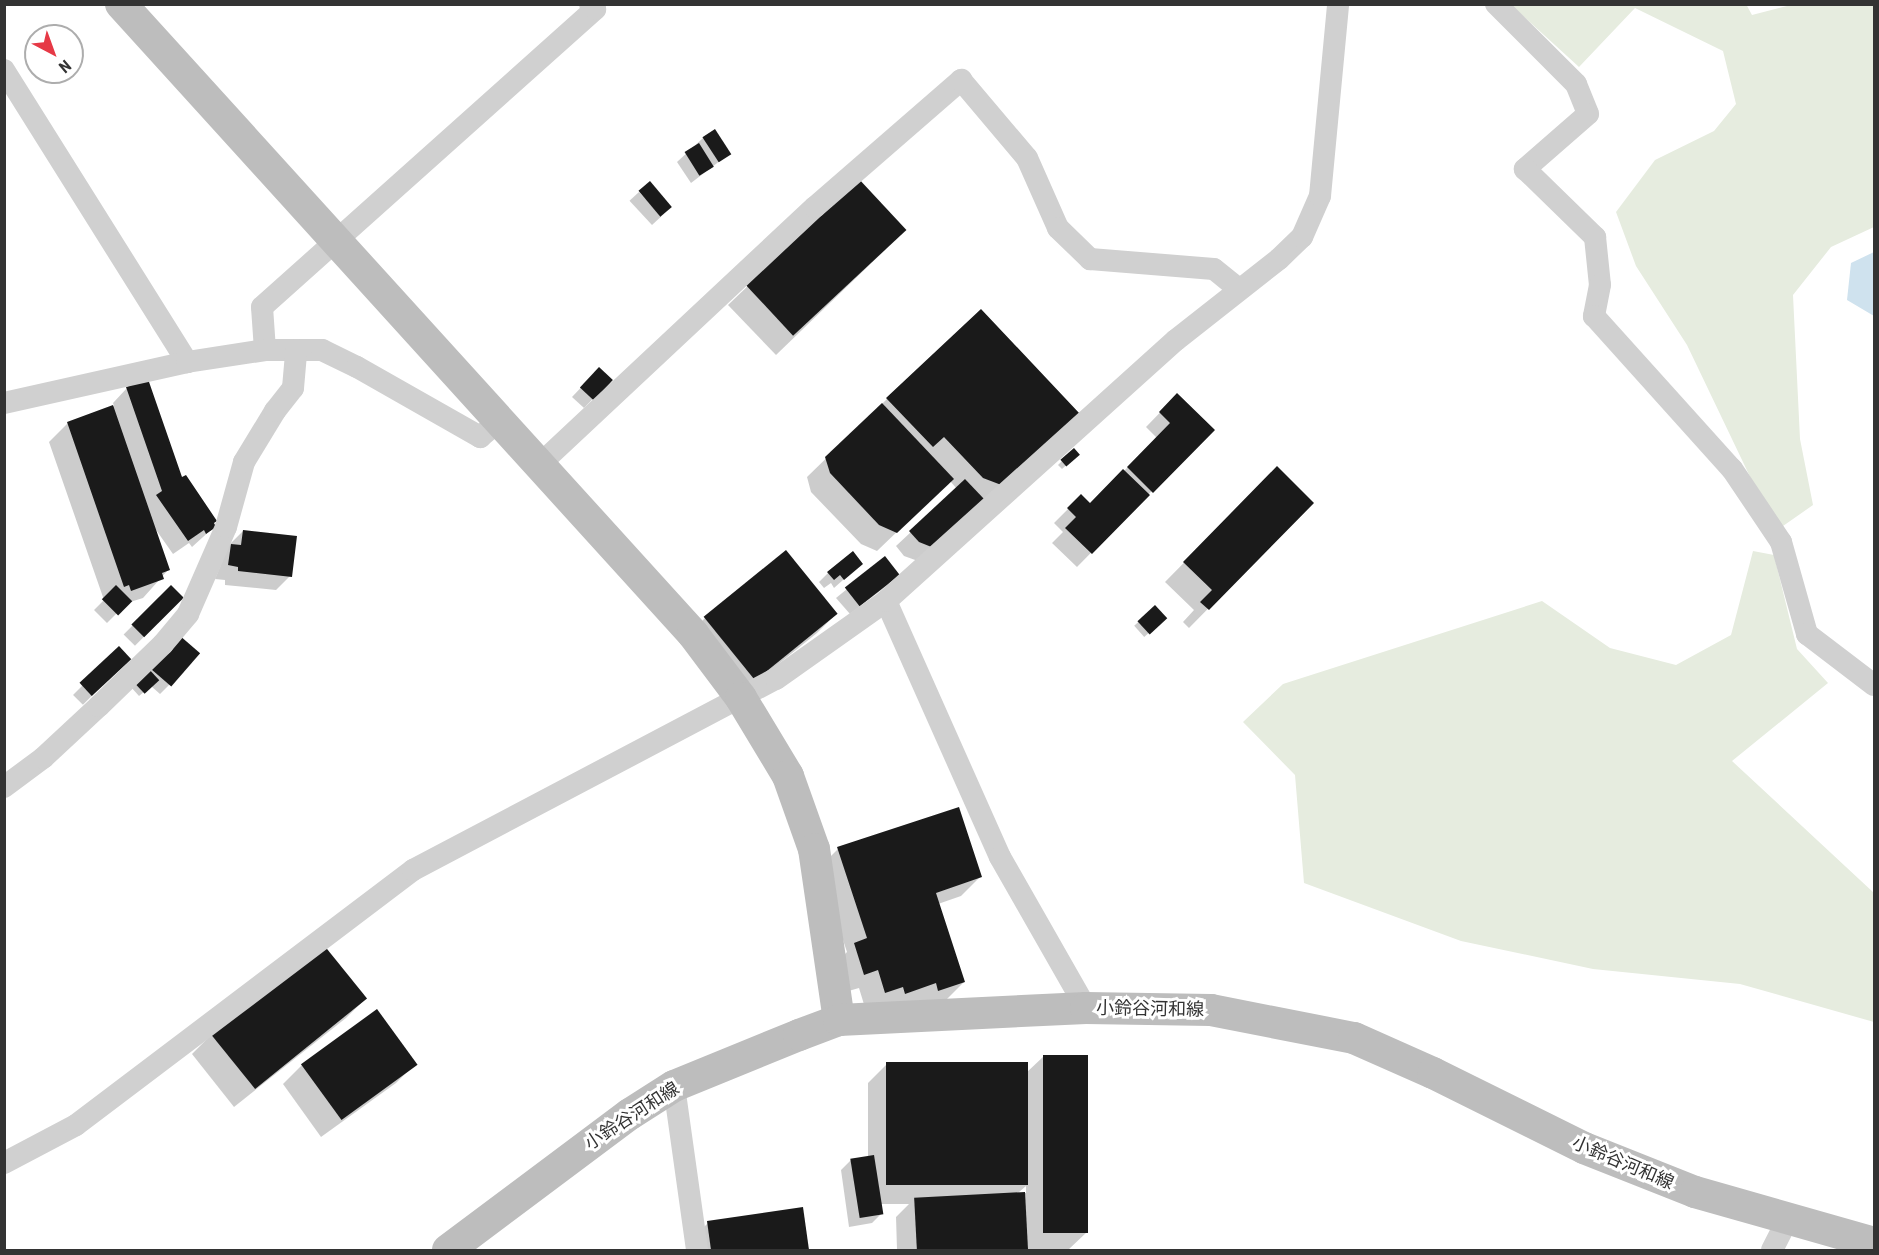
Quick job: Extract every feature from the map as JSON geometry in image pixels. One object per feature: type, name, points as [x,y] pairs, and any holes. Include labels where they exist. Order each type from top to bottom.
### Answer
[{"type":"main road","points":[[121,4],[498,422],[693,634],[741,698],[788,776],[814,849],[839,1020]]},
{"type":"main road","name":"小鈴谷河和線","points":[[448,1251],[630,1114],[674,1086],[839,1020],[1086,1008],[1211,1010],[1354,1038],[1433,1073],[1584,1148],[1695,1192],[1786,1220],[1875,1243]]},
{"type":"street","points":[[265,350],[262,307],[595,9],[591,4]]},
{"type":"street","points":[[4,1163],[76,1125],[412,870],[776,679],[886,601],[1176,340],[1279,259],[1302,237],[1320,196],[1338,4]]},
{"type":"street","points":[[1496,4],[1576,84],[1588,114],[1525,169],[1595,237],[1600,285],[1594,316],[1732,469],[1769,524],[1781,542],[1807,634],[1875,685]]},
{"type":"street","points":[[4,70],[187,362]]},
{"type":"street","points":[[538,466],[815,207],[961,80],[1027,158],[1058,228],[1090,259],[1214,269],[1239,289]]},
{"type":"street","points":[[4,404],[187,362],[265,350],[296,350],[322,351],[357,367],[480,437],[498,422]]},
{"type":"street","points":[[4,787],[43,758],[99,706],[163,644],[188,614],[223,535],[244,462],[269,419],[293,388],[296,350]]},
{"type":"street","points":[[886,601],[1000,856],[1086,1008]]},
{"type":"street","points":[[674,1086],[698,1251]]},
{"type":"street","points":[[1772,1251],[1786,1220]]},
{"type":"shaded area","points":[[1746,4],[1752,15],[1791,5],[1874,5],[1874,227],[1831,247],[1793,295],[1800,439],[1813,505],[1776,531],[1687,345],[1636,266],[1616,212],[1655,160],[1714,131],[1736,104],[1723,51],[1635,8],[1579,67],[1511,5]]},
{"type":"shaded area","points":[[1753,551],[1774,555],[1797,649],[1828,683],[1732,761],[1874,893],[1874,1022],[1740,984],[1593,969],[1461,941],[1304,883],[1295,775],[1243,722],[1283,684],[1542,601],[1610,648],[1676,665],[1731,635]]},
{"type":"water","points":[[1874,252],[1874,316],[1847,300],[1851,263]]},
{"type":"building","points":[[715,129],[731,154],[719,162],[702,137]]},
{"type":"building","points":[[699,143],[714,167],[699,176],[685,152]]},
{"type":"building","points":[[858,178],[906,230],[793,336],[745,284]]},
{"type":"building","points":[[650,181],[672,207],[660,217],[639,191]]},
{"type":"building","points":[[981,309],[1080,414],[1004,486],[983,478],[944,437],[933,447],[886,398]]},
{"type":"building","points":[[599,367],[613,380],[594,400],[580,387]]},
{"type":"building","points":[[148,379],[182,477],[186,475],[217,521],[214,523],[216,527],[206,534],[204,530],[188,541],[156,495],[162,491],[126,387]]},
{"type":"building","points":[[1177,393],[1215,430],[1153,493],[1127,467],[1170,423],[1159,412]]},
{"type":"building","points":[[882,403],[954,479],[897,533],[879,525],[830,473],[825,457]]},
{"type":"building","points":[[113,405],[170,570],[162,573],[164,579],[131,591],[129,585],[124,587],[67,422]]},
{"type":"building","points":[[1074,448],[1080,455],[1066,467],[1060,460]]},
{"type":"building","points":[[1277,466],[1314,503],[1209,610],[1200,602],[1212,590],[1183,562]]},
{"type":"building","points":[[1123,469],[1150,495],[1092,554],[1065,528],[1076,517],[1067,508],[1081,494],[1090,503]]},
{"type":"building","points":[[965,479],[985,500],[934,548],[919,542],[909,531]]},
{"type":"building","points":[[243,530],[297,536],[292,577],[238,571],[238,567],[228,565],[231,544],[241,545]]},
{"type":"building","points":[[786,550],[838,614],[755,680],[704,617]]},
{"type":"building","points":[[853,551],[863,564],[844,580],[840,575],[834,580],[827,572]]},
{"type":"building","points":[[885,556],[900,575],[860,606],[845,587]]},
{"type":"building","points":[[116,585],[132,601],[118,615],[102,599]]},
{"type":"building","points":[[171,585],[184,598],[144,637],[131,625]]},
{"type":"building","points":[[1155,605],[1167,618],[1150,635],[1137,621]]},
{"type":"building","points":[[179,635],[200,653],[171,687],[150,668]]},
{"type":"building","points":[[119,646],[131,659],[92,696],[80,683]]},
{"type":"building","points":[[147,667],[159,680],[145,694],[132,681]]},
{"type":"building","points":[[959,807],[982,877],[936,893],[965,982],[938,991],[936,983],[905,994],[903,987],[885,993],[878,970],[864,975],[854,943],[867,938],[837,847]]},
{"type":"building","points":[[323,944],[367,998],[255,1089],[211,1035]]},
{"type":"building","points":[[377,1009],[418,1065],[342,1120],[301,1064]]},
{"type":"building","points":[[1043,1055],[1088,1055],[1088,1233],[1043,1233]]},
{"type":"building","points":[[886,1062],[1028,1062],[1028,1185],[886,1185]]},
{"type":"building","points":[[874,1155],[883,1214],[860,1218],[850,1159]]},
{"type":"building","points":[[1025,1192],[1028,1250],[917,1250],[914,1198]]},
{"type":"building","points":[[803,1207],[809,1250],[711,1250],[707,1221]]}]
